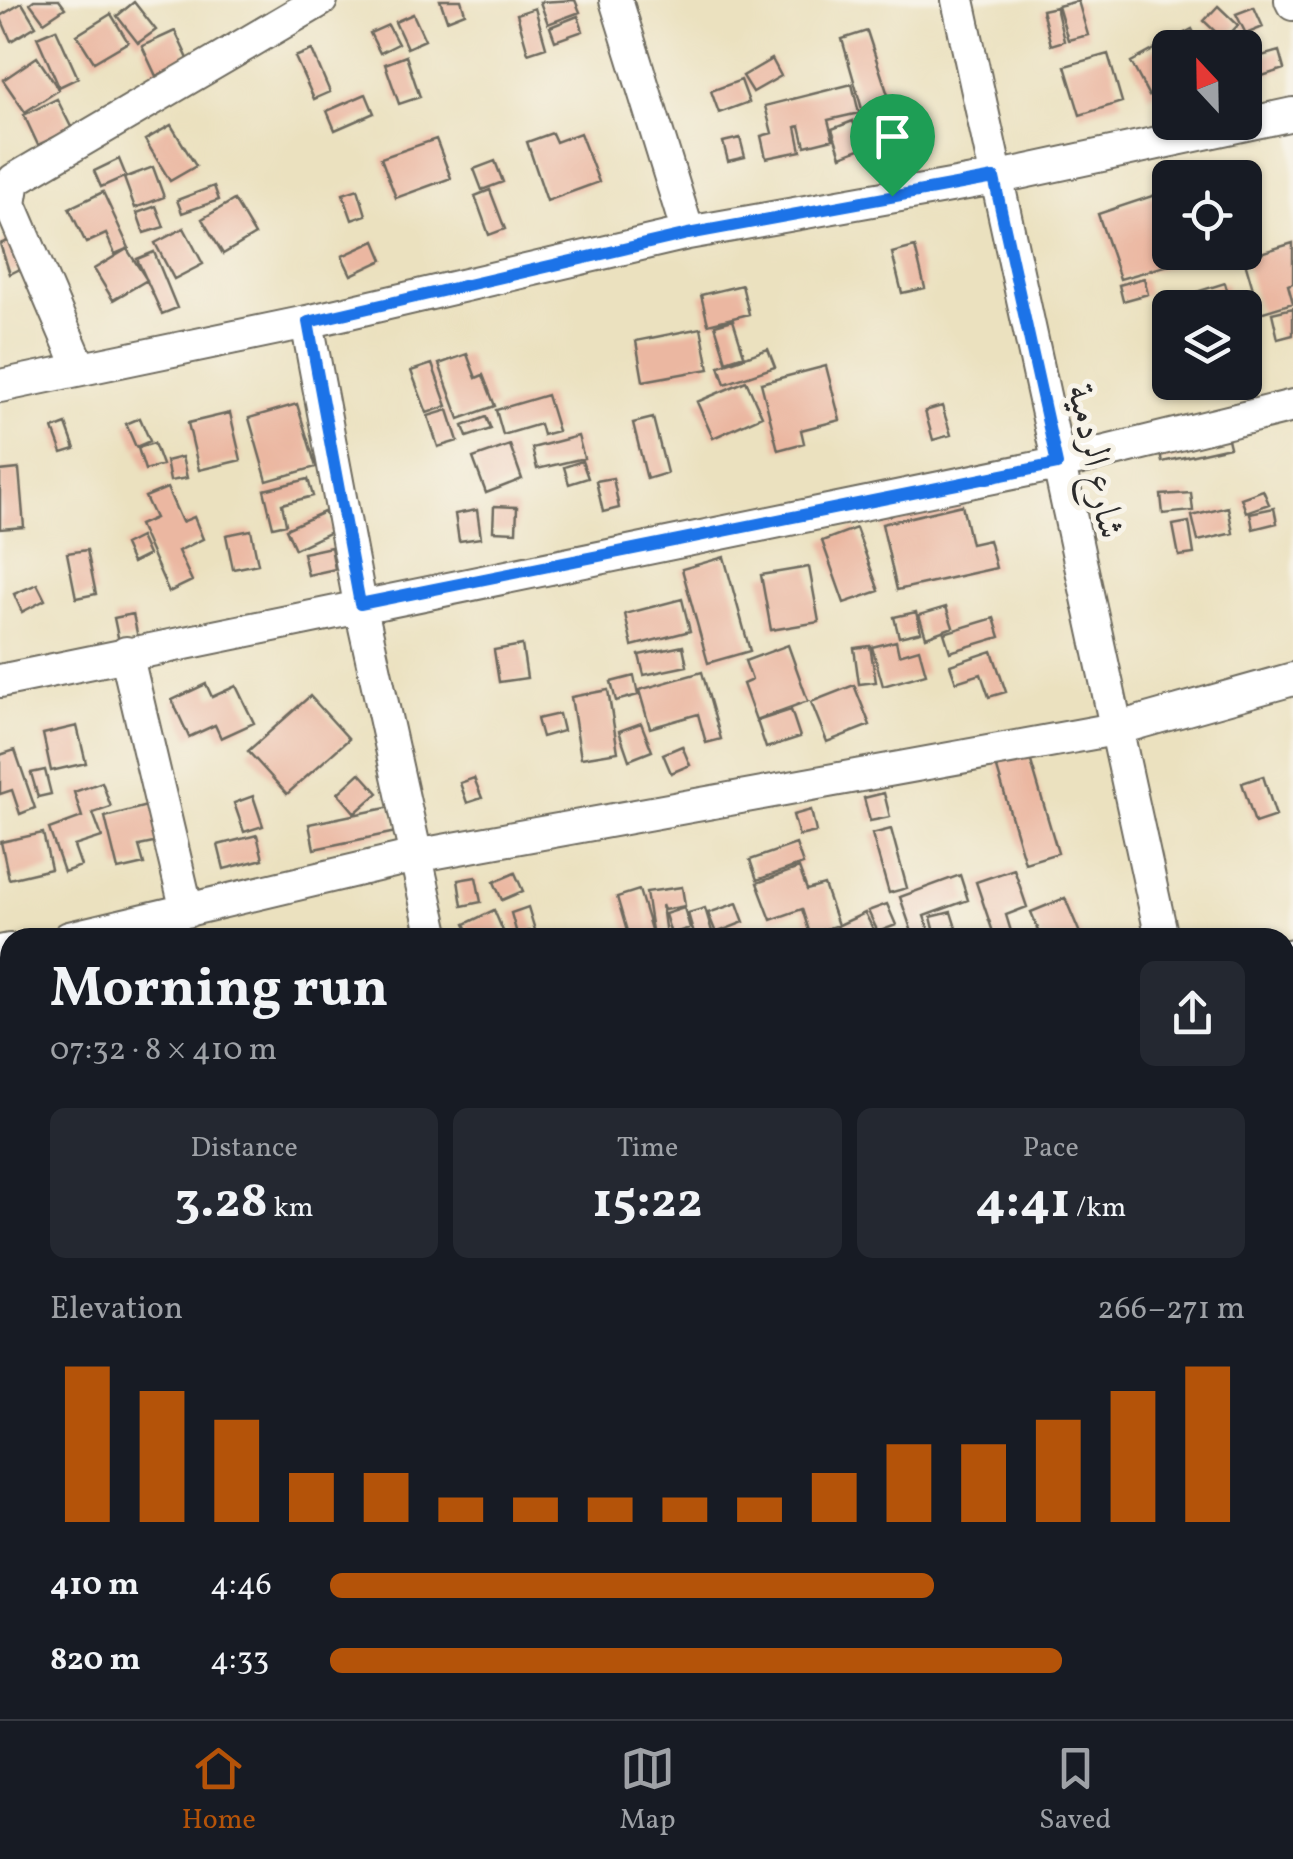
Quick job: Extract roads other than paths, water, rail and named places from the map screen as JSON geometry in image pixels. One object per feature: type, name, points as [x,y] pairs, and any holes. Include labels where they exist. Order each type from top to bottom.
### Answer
[{"type":"street","points":[[80,368],[10,204],[14,180],[321,0]]},
{"type":"street","points":[[616,0],[688,234]]},
{"type":"street","name":"شارع الردمية","points":[[958,0],[1160,928]]},
{"type":"street","points":[[0,386],[308,322],[688,234],[994,178],[1293,114]]},
{"type":"street","points":[[308,322],[360,604],[432,928]]},
{"type":"street","points":[[0,681],[360,604],[1057,464],[1293,406]]},
{"type":"street","points":[[126,653],[187,911]]},
{"type":"street","points":[[113,928],[415,856],[1115,729],[1293,679]]}]
